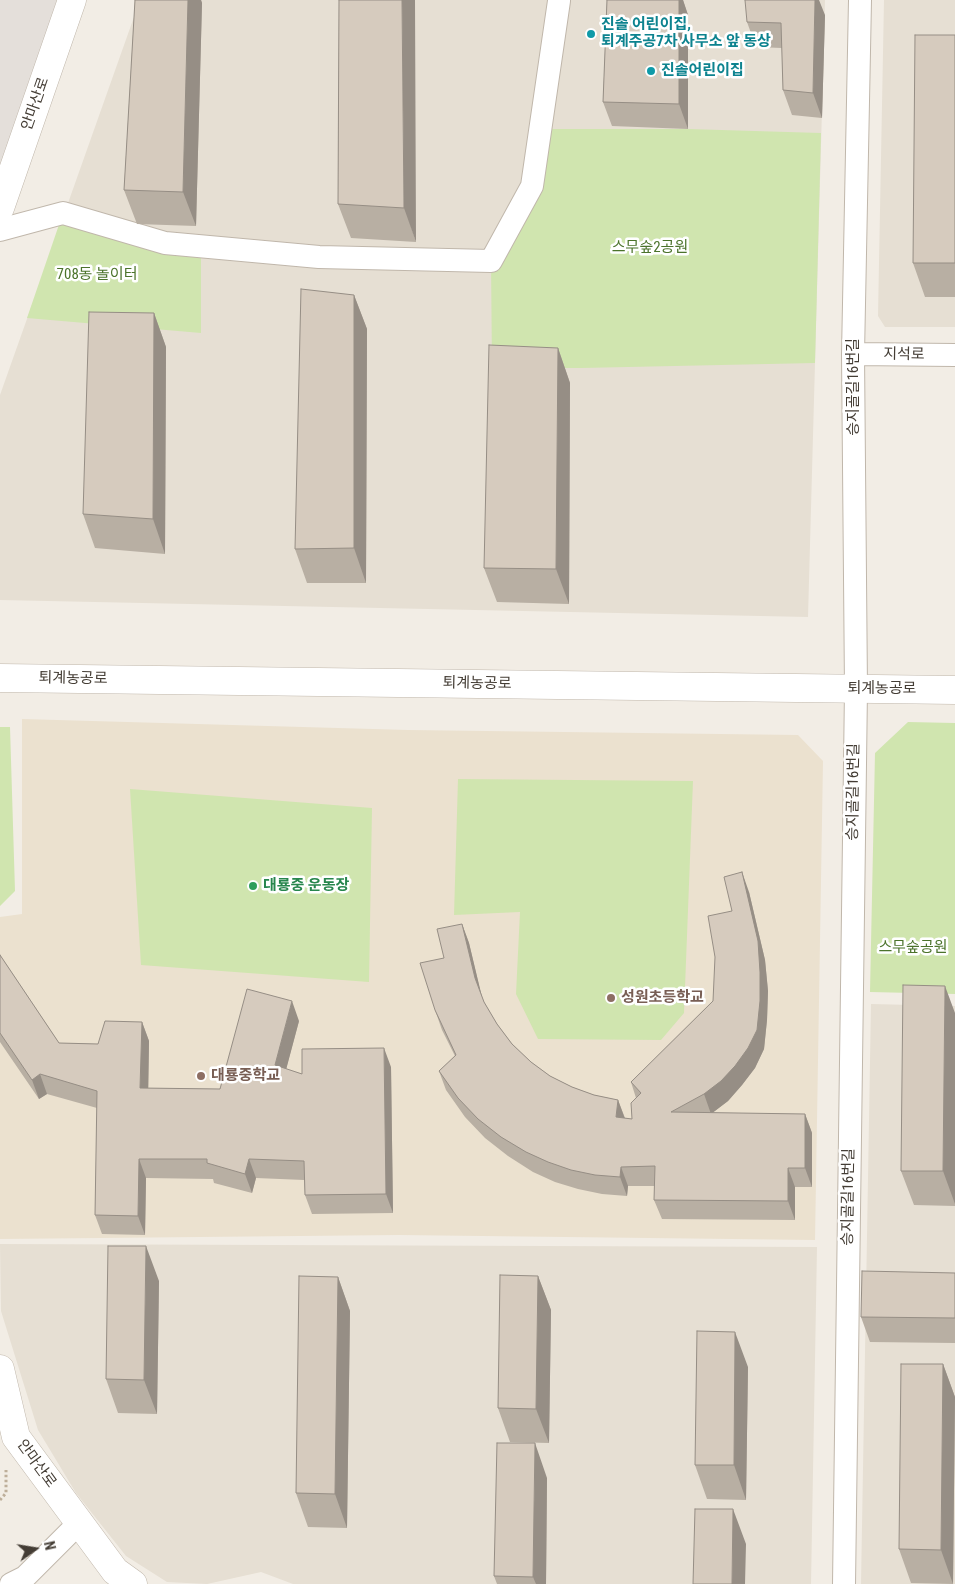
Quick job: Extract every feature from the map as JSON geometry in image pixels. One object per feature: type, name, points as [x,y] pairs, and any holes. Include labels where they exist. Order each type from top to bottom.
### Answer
[{"type":"street","name":"안마산로","points":[[0,208],[72,0]]},
{"type":"street","points":[[0,230],[63,213],[165,243],[320,258],[491,260],[532,186],[559,0]]},
{"type":"street","name":"승지골길16번길","points":[[844,1584],[856,689],[853,354],[860,0]]},
{"type":"street","name":"지석로","points":[[853,354],[955,355]]},
{"type":"street","name":"퇴계농공로","points":[[0,678],[955,690]]},
{"type":"street","name":"안마산로","points":[[0,1368],[16,1437],[114,1572],[133,1584]]},
{"type":"street","points":[[10,1584],[26,1577],[79,1523]]},
{"type":"shaded area","points":[[0,0],[72,0],[0,207]]},
{"type":"shaded area","points":[[140,0],[825,0],[808,617],[0,600],[0,395]]},
{"type":"shaded area","points":[[884,0],[955,0],[955,327],[885,327],[878,316]]},
{"type":"shaded area","points":[[22,719],[408,730],[798,735],[823,761],[815,1240],[399,1235],[0,1239],[0,917],[22,914]]},
{"type":"shaded area","points":[[871,1004],[955,1006],[955,1584],[861,1584]]},
{"type":"shaded area","points":[[0,1244],[817,1247],[811,1584],[293,1584],[261,1572],[207,1584],[167,1582],[126,1556],[76,1493],[38,1430],[1,1311]]},
{"type":"green space","name":"스무숲2공원","points":[[540,129],[688,129],[821,133],[815,363],[492,368],[491,261],[532,186]]},
{"type":"green space","name":"708동 놀이터","points":[[63,213],[201,246],[201,333],[27,318]]},
{"type":"green space","name":"스무숲공원","points":[[908,722],[955,723],[955,994],[870,992],[875,753]]},
{"type":"green space","points":[[0,727],[10,727],[15,891],[0,906]]},
{"type":"green space","points":[[458,779],[693,781],[684,1013],[661,1040],[538,1039],[516,994],[520,912],[454,915]]},
{"type":"green space","name":"대룡중 운동장","points":[[130,789],[372,808],[369,982],[141,965]]},
{"type":"building","points":[[135,0],[188,0],[183,192],[124,190]]},
{"type":"building","points":[[339,0],[402,0],[404,208],[338,204]]},
{"type":"building","name":"진솔어린이집","points":[[607,0],[679,0],[679,104],[603,102]]},
{"type":"building","points":[[745,0],[815,0],[813,93],[783,90],[781,23],[747,22]]},
{"type":"building","points":[[915,35],[955,35],[955,263],[913,263]]},
{"type":"building","points":[[301,289],[354,295],[354,548],[295,549]]},
{"type":"building","points":[[89,312],[154,313],[153,519],[83,514]]},
{"type":"building","points":[[489,345],[558,348],[556,569],[484,568]]},
{"type":"building","points":[[742,872],[758,941],[760,1001],[757,1030],[748,1048],[721,1081],[704,1094],[671,1112],[805,1114],[805,1168],[788,1168],[788,1201],[654,1200],[655,1166],[621,1167],[620,1177],[595,1175],[571,1170],[526,1152],[501,1137],[478,1119],[458,1098],[439,1071],[456,1055],[435,1010],[420,963],[444,958],[437,929],[462,924],[475,978],[484,1002],[512,1044],[531,1062],[550,1076],[594,1095],[618,1100],[616,1117],[632,1119],[631,1103],[641,1093],[631,1082],[713,1001],[715,957],[708,916],[732,911],[724,877]]},
{"type":"building","points":[[0,955],[59,1043],[98,1044],[105,1021],[142,1022],[140,1088],[220,1089],[247,989],[292,1001],[275,1065],[302,1074],[302,1049],[384,1048],[386,1194],[305,1195],[304,1161],[249,1159],[245,1174],[207,1163],[207,1159],[139,1159],[138,1216],[95,1215],[97,1091],[40,1074],[32,1080],[0,1033]]},
{"type":"building","points":[[903,985],[945,986],[943,1171],[901,1171]]},
{"type":"building","points":[[108,1246],[146,1246],[144,1380],[106,1379]]},
{"type":"building","points":[[862,1271],[955,1273],[955,1318],[861,1317]]},
{"type":"building","points":[[500,1275],[538,1276],[536,1409],[498,1408]]},
{"type":"building","points":[[299,1276],[338,1277],[335,1494],[296,1493]]},
{"type":"building","points":[[697,1331],[735,1332],[734,1465],[695,1465]]},
{"type":"building","points":[[901,1364],[943,1364],[941,1550],[899,1549]]},
{"type":"building","points":[[497,1443],[535,1443],[533,1577],[494,1576]]},
{"type":"building","points":[[695,1509],[733,1509],[732,1584],[693,1584]]},
{"type":"place","name":"진솔 어린이집, 퇴계주공7차 사무소 앞 동상","points":[[591,34]]},
{"type":"place","name":"진솔어린이집","points":[[651,71]]},
{"type":"place","name":"대룡중 운동장","points":[[253,886]]},
{"type":"place","name":"성원초등학교","points":[[611,998]]},
{"type":"place","name":"대룡중학교","points":[[201,1076]]}]
